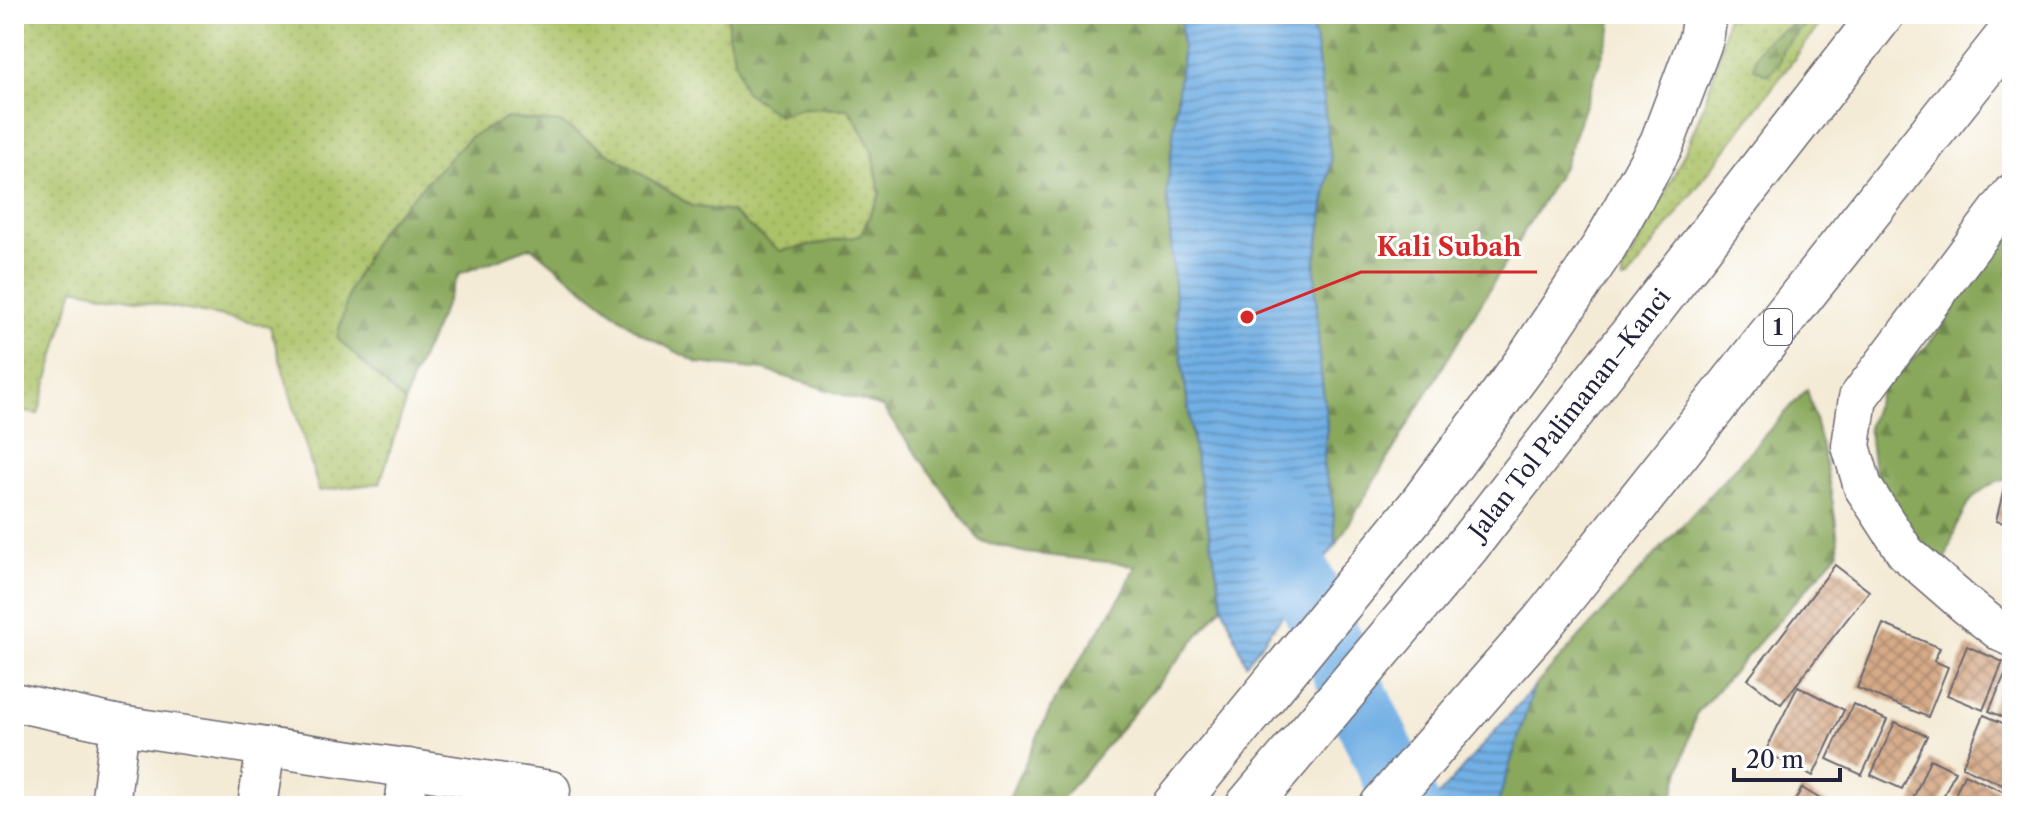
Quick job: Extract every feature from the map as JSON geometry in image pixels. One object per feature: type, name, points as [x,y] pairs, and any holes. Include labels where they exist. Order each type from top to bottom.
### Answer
[{"type":"highway","points":[[1174,806],[1420,506],[1526,363],[1605,245],[1662,143],[1701,39],[1705,14]]},
{"type":"highway","name":"Jalan Tol Palimanan–Kanci","points":[[1248,806],[1468,545],[1882,14]]},
{"type":"highway","name":"1","points":[[1382,806],[1543,622],[2012,31]]},
{"type":"street","points":[[2012,193],[1858,398],[1851,446],[1863,487],[1906,553],[1979,615],[2012,637]]},
{"type":"street","points":[[14,702],[120,725],[551,790],[548,806]]},
{"type":"street","points":[[110,806],[120,725]]},
{"type":"street","points":[[257,806],[266,747]]},
{"type":"street","points":[[404,806],[409,768]]},
{"type":"green space","points":[[14,14],[728,14],[728,35],[778,115],[802,108],[849,109],[873,152],[880,194],[860,236],[780,251],[731,212],[692,206],[561,123],[470,137],[380,230],[337,337],[405,403],[380,483],[319,491],[270,326],[74,288],[38,414],[14,410]]},
{"type":"green space","points":[[728,14],[1181,14],[1182,54],[1167,192],[1177,324],[1194,449],[1223,606],[1056,806],[1005,806],[1055,699],[1125,590],[1135,565],[1027,553],[980,541],[882,407],[764,370],[698,363],[640,333],[531,247],[459,274],[412,379],[405,403],[337,338],[350,288],[380,230],[470,137],[507,118],[561,123],[692,206],[731,212],[780,251],[860,236],[880,194],[873,152],[849,109],[802,108],[778,115],[744,91],[728,35]]},
{"type":"green space","points":[[1307,14],[1611,14],[1611,30],[1564,165],[1336,545],[1332,498],[1323,467],[1327,425],[1319,357],[1315,267],[1331,160],[1315,37]]},
{"type":"green space","points":[[1727,14],[1828,14],[1627,280],[1622,281],[1622,272],[1672,180],[1700,115]]},
{"type":"green space","points":[[1799,14],[1814,14],[1783,48],[1779,63],[1768,75],[1754,68],[1762,46],[1794,22]]},
{"type":"green space","points":[[2012,215],[2012,478],[1995,483],[1971,500],[1957,525],[1942,570],[1911,536],[1874,470],[1868,427],[1881,389],[1927,346],[1952,313],[1969,271]]},
{"type":"green space","points":[[1807,389],[1827,470],[1839,552],[1696,714],[1670,806],[1497,806],[1534,687]]},
{"type":"water","points":[[1181,14],[1307,14],[1315,37],[1331,160],[1315,267],[1319,357],[1327,425],[1323,467],[1332,498],[1336,545],[1246,664],[1223,606],[1194,449],[1177,324],[1167,192],[1182,54]]},
{"type":"water","points":[[1534,687],[1497,806],[1429,806]]},
{"type":"building","points":[[2007,476],[2012,478],[2012,525],[1996,521]]},
{"type":"building","points":[[2006,549],[2012,549],[2012,587],[2005,587]]},
{"type":"building","points":[[1835,565],[1869,591],[1781,704],[1748,679]]},
{"type":"building","points":[[1883,624],[1940,648],[1934,661],[1948,667],[1928,717],[1857,688]]},
{"type":"building","points":[[1967,646],[2003,662],[1983,710],[1947,695]]},
{"type":"building","points":[[2012,658],[2012,721],[1989,711]]},
{"type":"building","points":[[1798,686],[1844,710],[1813,776],[1765,752]]},
{"type":"building","points":[[1853,704],[1887,720],[1862,775],[1827,759]]},
{"type":"building","points":[[1984,715],[2012,727],[2012,789],[1962,767]]},
{"type":"building","points":[[1895,722],[1927,736],[1902,789],[1871,775]]},
{"type":"building","points":[[1930,759],[1955,771],[1939,806],[1910,806]]},
{"type":"building","points":[[1964,774],[2011,795],[2006,806],[1973,806],[1954,797]]},
{"type":"building","points":[[1802,788],[1832,806],[1792,806]]},
{"type":"waterway","points":[[1276,505],[1281,536],[1408,806]]},
{"type":"place","name":"Kali Subah","points":[[1247,317]]}]
